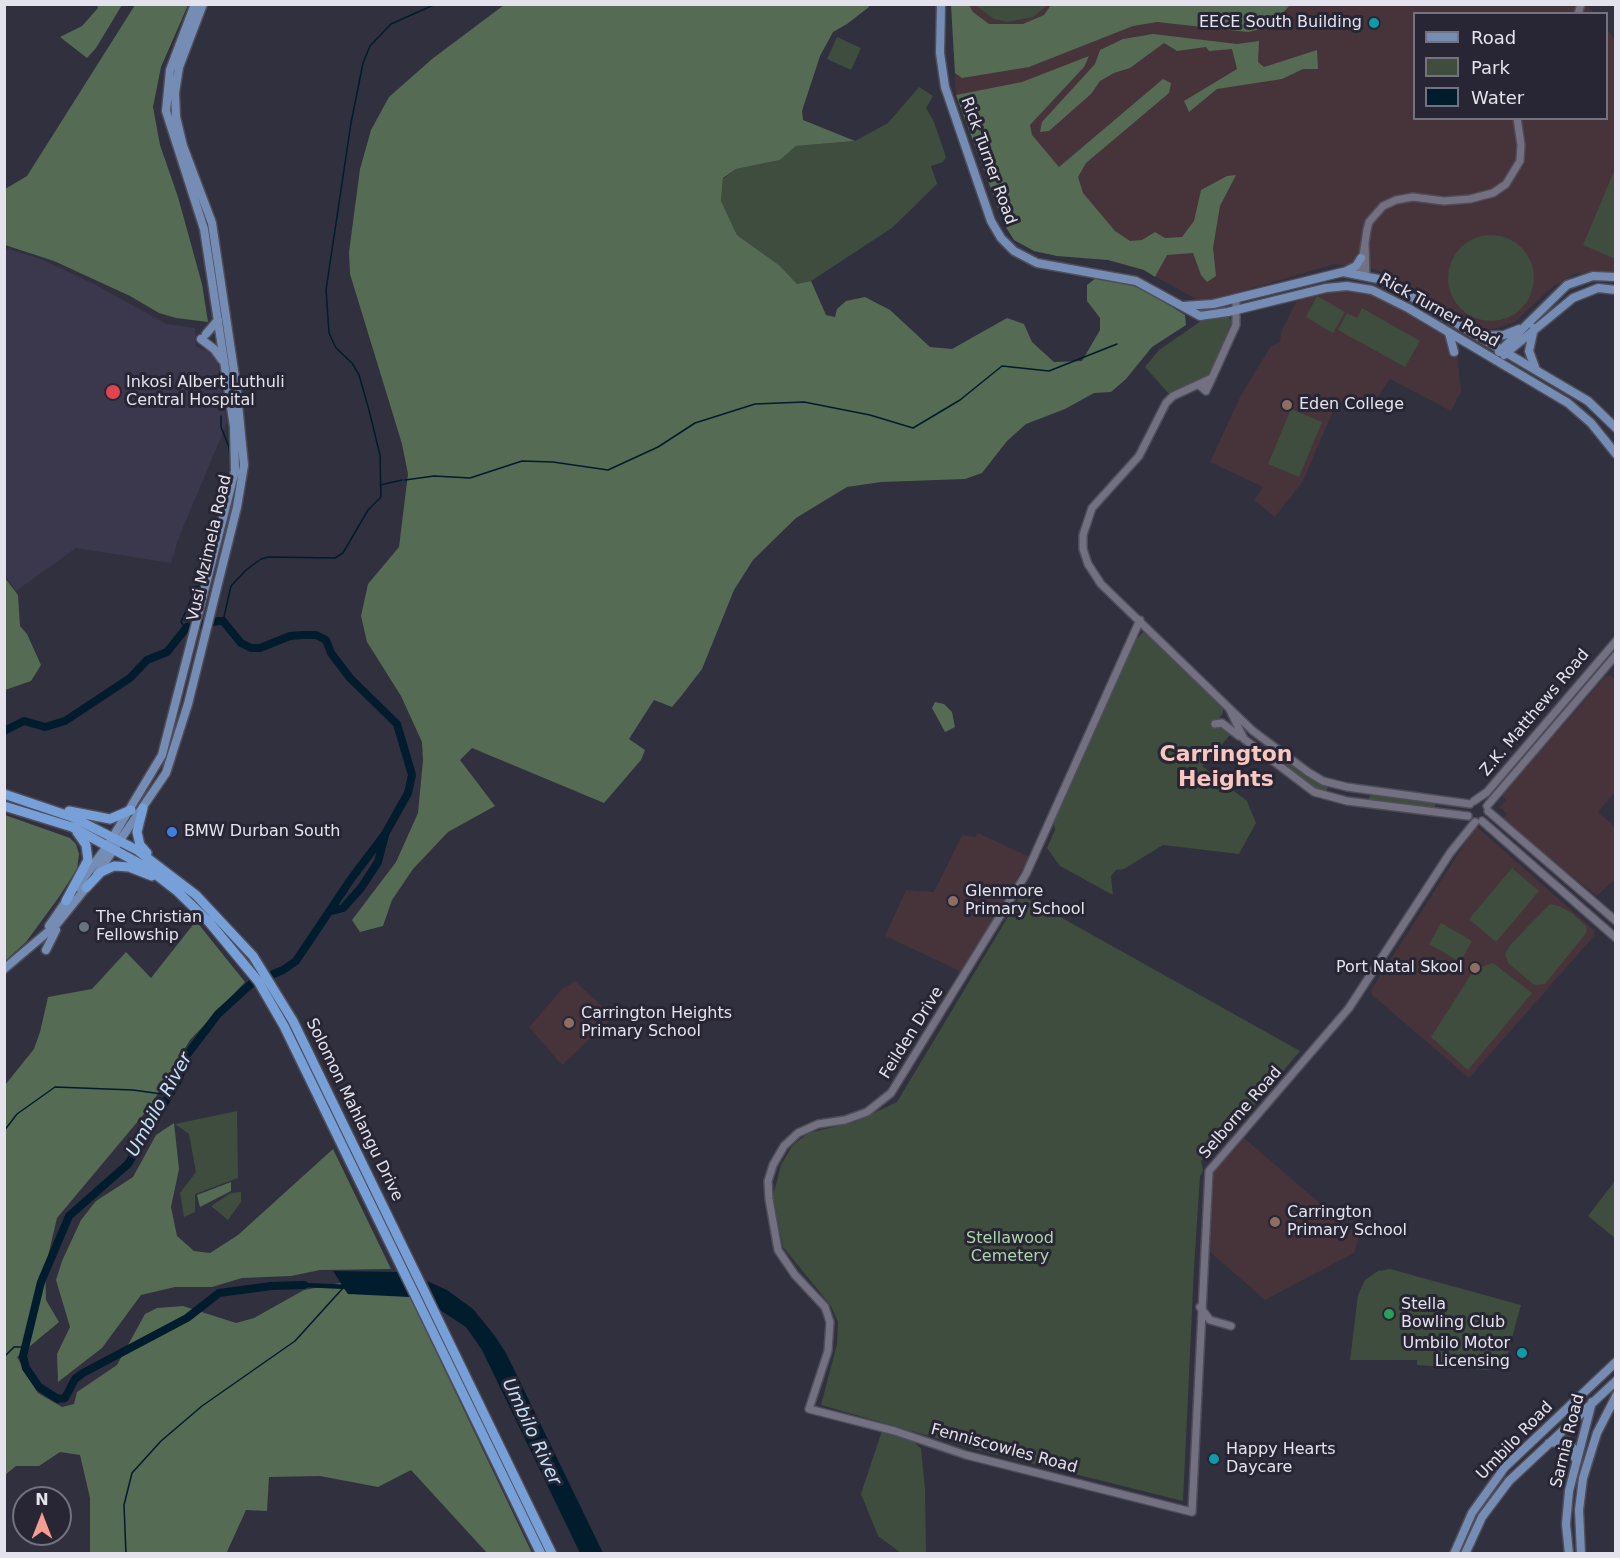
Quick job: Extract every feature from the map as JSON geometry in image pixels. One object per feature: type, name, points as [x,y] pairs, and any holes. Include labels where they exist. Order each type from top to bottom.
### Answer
[{"type":"highway","name":"Solomon Mahlangu Drive","points":[[4,794],[37,804],[161,866],[204,901],[244,945],[268,977],[293,1021],[435,1309],[552,1554]]},
{"type":"highway","points":[[37,804],[103,819],[118,818],[131,810]]},
{"type":"highway","name":"Solomon Mahlangu Drive","points":[[4,806],[114,843],[165,882],[232,947],[262,988],[284,1026],[541,1554]]},
{"type":"highway","points":[[143,808],[138,825],[138,838],[144,850],[161,866]]},
{"type":"highway","points":[[66,902],[88,856],[84,840],[72,827]]},
{"type":"highway","points":[[86,888],[101,872],[114,866],[129,867],[165,882]]},
{"type":"main road","name":"Vusi Mzimela Road","points":[[114,843],[162,755],[235,471],[234,427],[200,212],[170,129],[166,111],[170,70],[195,4]]},
{"type":"main road","name":"Vusi Mzimela Road","points":[[114,843],[143,808],[166,773],[182,728],[237,507],[244,465],[236,384],[212,223],[183,146],[176,117],[175,93],[179,67],[203,4]]},
{"type":"main road","name":"Rick Turner Road","points":[[941,4],[940,53],[944,80],[989,215],[1001,238],[1014,251],[1029,260],[1124,277],[1147,285],[1200,316],[1238,310],[1315,289],[1347,286],[1383,295],[1579,411],[1616,454]]},
{"type":"main road","points":[[1343,273],[1353,268],[1361,258]]},
{"type":"main road","name":"Rick Turner Road","points":[[1183,306],[1213,304],[1343,273],[1395,287],[1588,401],[1616,428]]},
{"type":"main road","points":[[1496,360],[1531,326],[1541,309],[1560,290],[1576,280],[1596,276],[1616,278]]},
{"type":"main road","points":[[1347,286],[1362,278],[1383,295]]},
{"type":"main road","points":[[1478,336],[1504,335],[1531,326],[1549,318],[1572,298],[1586,291],[1598,288],[1616,290]]},
{"type":"main road","points":[[1541,309],[1549,318]]},
{"type":"main road","points":[[218,320],[203,336],[224,363]]},
{"type":"main road","points":[[1531,326],[1529,351],[1537,371]]},
{"type":"main road","points":[[1449,333],[1454,352]]},
{"type":"main road","points":[[4,969],[64,916],[86,888],[114,843]]},
{"type":"main road","points":[[38,941],[114,843]]},
{"type":"main road","points":[[28,949],[39,949],[46,952],[64,916]]},
{"type":"main road","name":"Umbilo Road","points":[[1454,1554],[1472,1513],[1505,1467],[1616,1362]]},
{"type":"main road","name":"Sarnia Road","points":[[1569,1554],[1567,1510],[1576,1461],[1592,1401],[1604,1374]]},
{"type":"main road","name":"Umbilo Road","points":[[1465,1554],[1478,1524],[1497,1495],[1547,1443],[1616,1381]]},
{"type":"main road","name":"Sarnia Road","points":[[1581,1554],[1579,1510],[1583,1478],[1597,1433],[1616,1396]]},
{"type":"main road","points":[[1547,1443],[1567,1441],[1573,1448],[1576,1461]]},
{"type":"street","points":[[1362,278],[1361,258],[1369,222],[1383,206],[1396,200],[1413,197],[1457,201],[1484,196],[1500,190],[1511,178],[1520,161],[1521,146],[1516,120]]},
{"type":"street","points":[[1362,278],[1368,253],[1365,240]]},
{"type":"street","points":[[1199,385],[1206,391],[1236,326],[1238,310],[1236,298]]},
{"type":"street","points":[[1212,378],[1173,396],[1166,403],[1139,456],[1096,501],[1086,521],[1083,549],[1091,570],[1101,584],[1229,708],[1275,748],[1323,780],[1368,790],[1472,803],[1482,802],[1530,848],[1616,921]]},
{"type":"street","name":"Feilden Drive","points":[[809,1409],[828,1351],[830,1322],[825,1308],[795,1275],[778,1250],[773,1231],[768,1181],[773,1165],[784,1146],[798,1133],[818,1124],[845,1120],[867,1112],[883,1101],[897,1083],[1026,874],[1140,620]]},
{"type":"street","name":"Z.K. Matthews Road","points":[[1472,803],[1491,788],[1616,641]]},
{"type":"street","name":"Z.K. Matthews Road","points":[[1473,819],[1488,809],[1616,655]]},
{"type":"street","points":[[1229,708],[1235,726],[1244,739]]},
{"type":"street","points":[[1215,724],[1224,724],[1314,792],[1366,804],[1473,819],[1522,856],[1616,938]]},
{"type":"street","points":[[1268,758],[1275,748]]},
{"type":"street","points":[[1366,804],[1368,790]]},
{"type":"street","points":[[1472,803],[1473,819]]},
{"type":"street","name":"Selborne Road","points":[[1192,1512],[1200,1307],[1209,1171],[1349,1008],[1473,819]]},
{"type":"street","points":[[1522,856],[1530,848]]},
{"type":"street","points":[[1564,893],[1573,884]]},
{"type":"street","points":[[1200,1307],[1210,1320],[1231,1326]]},
{"type":"street","name":"Fenniscowles Road","points":[[809,1409],[895,1431],[966,1455],[1192,1512]]},
{"type":"shaded area","points":[[951,5],[1586,5],[1593,12],[1413,12],[1413,120],[1608,120],[1608,30],[1616,41],[1615,271],[1575,274],[1552,287],[1515,322],[1490,330],[1471,325],[1375,269],[1335,264],[1215,299],[1196,299],[1143,270],[1108,260],[1057,256],[1034,251],[1014,240],[1004,224],[956,95]]},
{"type":"shaded area","name":"Inkosi Albert Luthuli Central Hospital","points":[[5,248],[41,259],[96,285],[166,324],[195,328],[196,347],[208,351],[217,360],[227,423],[179,537],[171,563],[76,548],[16,591],[5,575]]},
{"type":"shaded area","name":"Eden College","points":[[1351,288],[1375,292],[1456,339],[1461,392],[1451,411],[1390,379],[1375,401],[1347,396],[1334,409],[1303,481],[1275,517],[1254,500],[1263,487],[1210,462],[1241,395],[1271,346],[1280,342],[1281,332],[1296,302],[1308,294]]},
{"type":"shaded area","points":[[1610,675],[1615,679],[1615,792],[1598,812],[1615,827],[1615,879],[1597,896],[1502,820],[1507,814],[1499,807],[1506,800],[1502,796],[1605,677]]},
{"type":"shaded area","name":"Port Natal Skool","points":[[1476,826],[1595,931],[1594,936],[1469,1078],[1372,995],[1371,990]]},
{"type":"shaded area","name":"Glenmore Primary School","points":[[978,833],[1030,857],[962,972],[885,936],[906,890],[934,892],[962,835],[975,837]]},
{"type":"shaded area","name":"Carrington Heights Primary School","points":[[575,981],[613,1017],[562,1065],[529,1027],[562,989]]},
{"type":"shaded area","name":"Carrington Primary School","points":[[1244,1138],[1359,1237],[1354,1253],[1265,1300],[1209,1251],[1208,1225],[1213,1174]]},
{"type":"green space","points":[[97,5],[122,5],[96,48],[87,58],[60,37],[82,26],[98,8]]},
{"type":"green space","points":[[135,5],[188,5],[161,67],[153,107],[160,145],[178,197],[202,284],[208,322],[176,318],[159,313],[130,296],[54,261],[5,245],[5,189],[27,176]]},
{"type":"green space","points":[[504,5],[868,5],[869,7],[847,24],[833,32],[820,56],[802,111],[803,120],[855,141],[796,146],[780,160],[736,169],[723,178],[721,201],[737,235],[779,265],[797,284],[811,281],[826,315],[835,317],[837,309],[846,301],[865,297],[890,310],[930,347],[952,349],[1007,318],[1024,324],[1032,342],[1054,362],[1082,361],[1100,330],[1100,318],[1087,301],[1087,285],[1096,278],[1109,278],[1143,289],[1185,315],[1186,325],[1152,347],[1126,379],[1111,392],[1094,393],[1065,409],[1026,424],[1007,441],[982,473],[965,479],[881,482],[847,487],[796,518],[753,560],[734,590],[702,669],[682,695],[672,707],[654,700],[629,739],[645,750],[641,760],[604,803],[472,748],[460,760],[495,806],[448,832],[413,869],[392,900],[383,926],[360,932],[352,920],[396,862],[418,813],[423,760],[422,742],[401,696],[367,642],[361,616],[368,584],[399,547],[408,474],[402,444],[350,274],[349,252],[360,169],[371,130],[389,97],[432,59]]},
{"type":"green space","points":[[951,5],[969,5],[973,12],[989,24],[1023,24],[1044,15],[1051,5],[1290,5],[1270,27],[1248,32],[1157,22],[1133,26],[1029,67],[962,78],[955,73]]},
{"type":"green space","points":[[975,5],[1047,5],[1033,17],[1007,22],[994,19]]},
{"type":"green space","points":[[1153,34],[1237,44],[1259,41],[1258,62],[1264,67],[1317,50],[1318,69],[1303,69],[1282,79],[1217,89],[1189,112],[1184,101],[1237,69],[1232,49],[1209,51],[1206,47],[1177,51],[1164,43],[1130,68],[1100,81],[1091,94],[1049,131],[1040,132],[1042,122],[1095,64],[1100,50],[1123,39]]},
{"type":"green space","points":[[837,37],[861,48],[851,70],[827,59]]},
{"type":"green space","points":[[1089,56],[1084,67],[1030,125],[1032,135],[1059,167],[1163,79],[1171,83],[1169,93],[1086,163],[1078,177],[1083,193],[1115,231],[1130,241],[1142,240],[1155,232],[1165,238],[1182,237],[1194,221],[1201,190],[1227,176],[1236,175],[1220,206],[1213,248],[1216,276],[1207,282],[1201,275],[1193,253],[1167,255],[1155,277],[1144,270],[1108,260],[1057,256],[1034,251],[1014,240],[1004,224],[956,95],[1022,82]]},
{"type":"green space","points":[[919,87],[933,96],[926,108],[934,122],[946,157],[943,162],[931,166],[937,184],[892,228],[811,281],[797,284],[779,265],[737,235],[721,201],[723,179],[736,169],[780,160],[796,146],[855,141],[888,123]]},
{"type":"green space","points":[[1615,169],[1615,259],[1583,245]]},
{"type":"green space","points":[[1491,235],[1508,238],[1522,247],[1531,261],[1534,278],[1531,295],[1522,309],[1508,318],[1491,321],[1474,318],[1460,309],[1451,295],[1448,278],[1451,261],[1460,247],[1474,238]]},
{"type":"green space","points":[[1317,296],[1345,312],[1333,333],[1306,317]]},
{"type":"green space","points":[[1362,308],[1420,341],[1405,367],[1338,330],[1347,313],[1357,318]]},
{"type":"green space","points":[[1228,316],[1232,321],[1211,375],[1170,395],[1145,367],[1159,350],[1201,321]]},
{"type":"green space","points":[[1291,409],[1322,422],[1299,477],[1268,464]]},
{"type":"green space","points":[[5,578],[18,595],[20,626],[27,634],[41,665],[31,681],[5,690]]},
{"type":"green space","points":[[1143,632],[1148,633],[1223,707],[1223,713],[1217,721],[1232,733],[1202,766],[1247,801],[1256,823],[1239,854],[1163,845],[1124,869],[1116,870],[1111,876],[1113,895],[1060,866],[1047,848],[1055,830],[1053,820],[1135,641]]},
{"type":"green space","points":[[935,702],[944,704],[952,712],[955,727],[945,732],[932,708]]},
{"type":"green space","points":[[1275,752],[1311,778],[1328,786],[1326,794],[1315,790],[1271,757]]},
{"type":"green space","points":[[1371,793],[1435,802],[1435,809],[1368,801]]},
{"type":"green space","points":[[5,815],[70,838],[76,844],[79,854],[77,869],[59,897],[26,942],[5,961]]},
{"type":"green space","points":[[1512,868],[1539,891],[1496,942],[1469,919]]},
{"type":"green space","name":"Stellawood Cemetery","points":[[1021,895],[1300,1051],[1219,1147],[1201,1161],[1203,1171],[1200,1176],[1194,1268],[1183,1501],[978,1450],[821,1405],[837,1344],[838,1322],[831,1306],[783,1247],[773,1196],[781,1165],[792,1146],[808,1133],[855,1122],[897,1102]]},
{"type":"green space","points":[[1550,904],[1572,913],[1586,926],[1587,932],[1545,984],[1534,985],[1508,963],[1505,954],[1510,945]]},
{"type":"green space","points":[[196,921],[245,982],[190,1040],[149,1108],[57,1218],[45,1269],[46,1300],[59,1322],[17,1357],[38,1393],[62,1407],[74,1404],[77,1392],[117,1365],[145,1314],[157,1308],[183,1306],[236,1323],[254,1318],[304,1290],[340,1283],[348,1294],[376,1293],[410,1297],[532,1553],[487,1553],[411,1470],[378,1487],[320,1476],[269,1477],[267,1511],[246,1510],[226,1554],[90,1553],[90,1498],[80,1455],[60,1452],[39,1466],[16,1466],[5,1475],[5,1085],[34,1049],[48,997],[92,989],[126,952],[151,978]]},
{"type":"green space","points":[[1441,923],[1472,941],[1460,962],[1429,944]]},
{"type":"green space","points":[[1493,963],[1532,993],[1468,1070],[1431,1037],[1474,970]]},
{"type":"green space","points":[[237,1111],[238,1178],[195,1194],[195,1212],[184,1217],[180,1193],[196,1172],[189,1134],[175,1124]]},
{"type":"green space","points":[[174,1123],[179,1169],[171,1207],[177,1236],[194,1251],[210,1253],[238,1235],[333,1149],[391,1269],[320,1270],[291,1276],[242,1278],[212,1287],[175,1287],[141,1295],[102,1348],[58,1382],[57,1354],[70,1327],[56,1280],[62,1261],[81,1220],[96,1201],[133,1177],[156,1135]]},
{"type":"green space","points":[[1615,1181],[1616,1238],[1588,1216]]},
{"type":"green space","points":[[231,1182],[231,1191],[200,1207],[197,1195]]},
{"type":"green space","points":[[241,1192],[241,1202],[228,1220],[211,1206],[231,1193]]},
{"type":"green space","points":[[1390,1269],[1521,1305],[1506,1360],[1488,1370],[1417,1365],[1417,1360],[1350,1360],[1358,1295],[1365,1280],[1378,1271]]},
{"type":"green space","points":[[882,1431],[911,1440],[921,1448],[925,1489],[926,1553],[901,1553],[878,1536],[861,1494]]},
{"type":"water","points":[[333,1271],[398,1272],[410,1297],[348,1294]]},
{"type":"water","points":[[427,1281],[447,1290],[473,1309],[495,1336],[507,1355],[603,1553],[580,1553],[482,1350],[466,1327],[440,1310]]},
{"type":"waterway","points":[[223,621],[231,586],[246,570],[261,559],[269,557],[335,558],[343,553],[368,510],[381,497],[380,455],[369,410],[359,375],[352,363],[336,348],[329,333],[326,290],[351,123],[363,63],[370,46],[391,24],[436,4]]},
{"type":"waterway","points":[[405,480],[434,476],[470,478],[522,461],[553,462],[608,470],[658,447],[695,423],[755,404],[804,402],[870,415],[913,428],[960,400],[1002,366],[1049,371],[1117,344]]},
{"type":"waterway","points":[[221,416],[221,427],[229,447],[231,467],[229,480]]},
{"type":"waterway","points":[[380,485],[402,480]]},
{"type":"waterway","points":[[185,628],[181,622],[192,597],[190,587],[203,586]]},
{"type":"waterway","name":"Umbilo River","points":[[4,731],[24,721],[45,727],[65,721],[130,678],[147,660],[167,652],[187,627],[218,621],[223,621],[241,643],[251,648],[260,648],[290,636],[316,635],[326,640],[331,653],[350,678],[397,724],[412,775],[408,793],[385,834],[351,879],[296,961],[283,970],[252,983],[218,1014],[186,1056],[179,1079],[128,1164],[69,1216],[41,1282],[23,1356],[26,1368],[39,1387],[58,1399],[65,1398],[75,1379],[83,1373],[187,1318],[219,1293],[271,1286],[304,1285]]},
{"type":"waterway","points":[[332,911],[343,908],[361,888],[378,862],[385,835]]},
{"type":"waterway","points":[[4,1131],[17,1114],[55,1087],[133,1090],[169,1095]]},
{"type":"waterway","name":"Umbilo River","points":[[304,1285],[349,1287]]},
{"type":"waterway","points":[[126,1554],[124,1505],[132,1473],[161,1441],[202,1406],[295,1341],[343,1288]]},
{"type":"waterway","points":[[4,1357],[14,1347],[24,1347]]},
{"type":"place","name":"EECE South Building","points":[[1374,23]]},
{"type":"place","name":"Inkosi Albert Luthuli Central Hospital","points":[[113,392]]},
{"type":"place","name":"Eden College","points":[[1287,405]]},
{"type":"place","name":"BMW Durban South","points":[[172,832]]},
{"type":"place","name":"Glenmore Primary School","points":[[953,901]]},
{"type":"place","name":"The Christian Fellowship","points":[[84,927]]},
{"type":"place","name":"Port Natal Skool","points":[[1475,968]]},
{"type":"place","name":"Carrington Heights Primary School","points":[[569,1023]]},
{"type":"place","name":"Carrington Primary School","points":[[1275,1222]]},
{"type":"place","name":"Stella Bowling Club","points":[[1389,1314]]},
{"type":"place","name":"Umbilo Motor Licensing","points":[[1522,1353]]},
{"type":"place","name":"Happy Hearts Daycare","points":[[1214,1459]]},
{"type":"district","name":"Carrington Heights","points":[[1226,768]]}]
